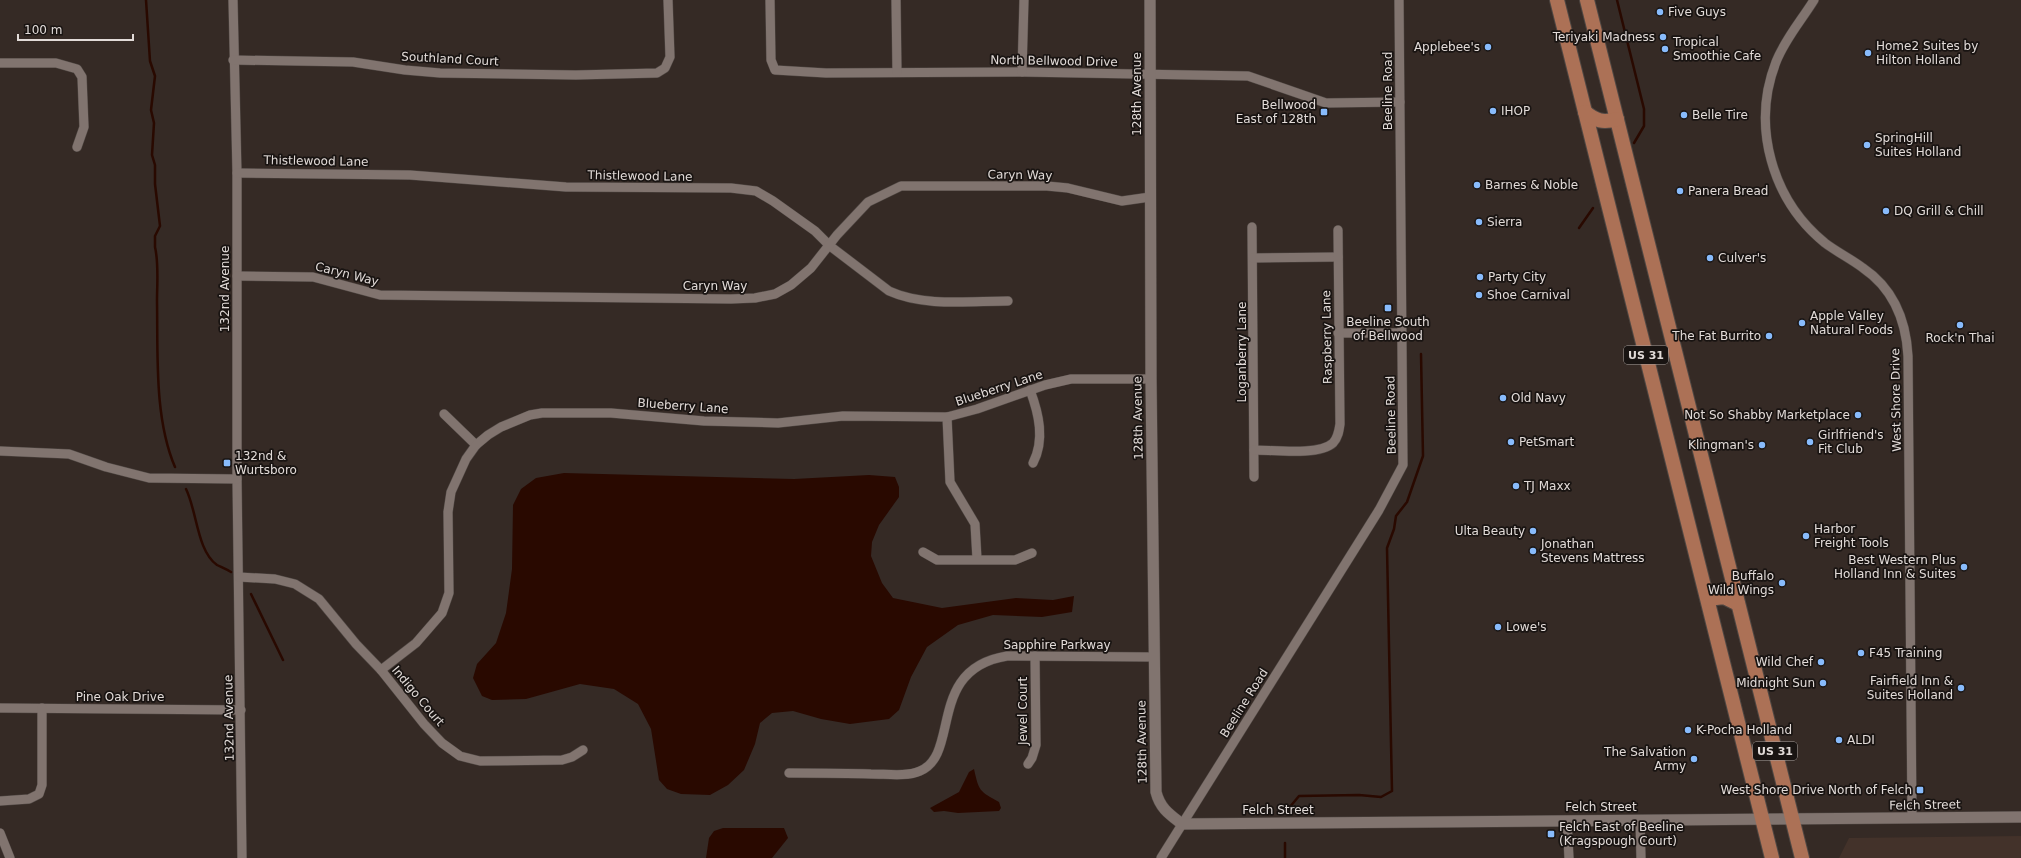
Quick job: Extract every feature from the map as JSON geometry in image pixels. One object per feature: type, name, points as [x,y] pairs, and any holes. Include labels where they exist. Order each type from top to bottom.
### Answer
[{"type":"highway","name":"US 31","points":[[1557,0],[1772,858]]},
{"type":"highway","name":"US 31","points":[[1587,0],[1802,858]]},
{"type":"highway","points":[[1585,112],[1596,120],[1607,122],[1617,119]]},
{"type":"highway","points":[[1708,599],[1724,597],[1738,604]]},
{"type":"street","name":"132nd Avenue","points":[[233,0],[242,858]]},
{"type":"street","name":"Southland Court","points":[[233,60],[353,62],[405,70],[440,73],[583,75],[657,73],[665,68],[670,57],[668,0]]},
{"type":"street","name":"North Bellwood Drive","points":[[770,0],[771,60],[775,70],[826,73],[1022,72],[1248,76],[1326,103],[1400,102]]},
{"type":"street","points":[[896,0],[897,72]]},
{"type":"street","points":[[1022,72],[1024,0]]},
{"type":"street","name":"128th Avenue","points":[[1150,0],[1150,380],[1156,792],[1159,803],[1165,812],[1182,824]]},
{"type":"street","name":"Beeline Road","points":[[1161,858],[1379,510],[1403,465],[1399,0]]},
{"type":"street","name":"West Shore Drive","points":[[1814,0],[1786,40],[1776,63],[1766,102],[1767,141],[1776,177],[1798,216],[1821,240],[1864,269],[1880,282],[1893,298],[1903,319],[1906,331],[1908,362],[1912,818]]},
{"type":"street","points":[[0,64],[56,63],[77,69],[82,77],[83,83],[84,127],[77,147]]},
{"type":"street","name":"Thistlewood Lane","points":[[236,173],[410,175],[566,187],[731,188],[756,191],[815,231],[830,246],[889,291],[900,296],[926,300],[1008,301]]},
{"type":"street","name":"Caryn Way","points":[[237,276],[313,277],[380,295],[731,300],[755,298],[780,291],[791,285],[811,268],[830,246],[837,235],[868,202],[901,186],[1047,186],[1068,188],[1122,201],[1150,197]]},
{"type":"street","name":"Loganberry Lane","points":[[1252,227],[1254,477]]},
{"type":"street","name":"Raspberry Lane","points":[[1254,450],[1314,450],[1328,447],[1334,442],[1337,436],[1340,424],[1338,230]]},
{"type":"street","points":[[1253,258],[1338,257]]},
{"type":"street","points":[[1338,333],[1402,333]]},
{"type":"street","name":"Blueberry Lane","points":[[381,670],[416,642],[442,613],[449,593],[448,512],[450,492],[466,459],[476,445],[501,427],[530,415],[542,413],[611,413],[704,421],[778,423],[842,416],[947,417],[977,409],[1045,385],[1071,380],[1150,380]]},
{"type":"street","points":[[1030,390],[1039,419],[1040,445],[1033,463]]},
{"type":"street","points":[[444,414],[476,445]]},
{"type":"street","points":[[947,417],[950,482],[975,524],[977,559]]},
{"type":"street","points":[[0,451],[69,454],[106,467],[149,478],[237,478]]},
{"type":"street","points":[[923,552],[937,560],[1015,560],[1032,553]]},
{"type":"street","name":"Indigo Court","points":[[239,577],[275,579],[295,584],[319,599],[356,644],[381,670],[424,724],[442,743],[460,756],[480,761],[562,760],[572,757],[583,750]]},
{"type":"street","name":"Jewel Court","points":[[1028,764],[1032,758],[1036,745],[1035,656]]},
{"type":"street","name":"Sapphire Parkway","points":[[789,773],[896,774],[918,771],[932,763],[937,756],[954,695],[960,683],[979,665],[997,657],[1153,657]]},
{"type":"street","name":"Pine Oak Drive","points":[[0,708],[241,710]]},
{"type":"street","points":[[0,801],[30,799],[39,794],[42,785],[42,708]]},
{"type":"street","name":"Felch Street","points":[[1182,824],[2021,817]]},
{"type":"street","points":[[1567,820],[1569,858]]},
{"type":"street","points":[[1640,820],[1641,858]]},
{"type":"street","points":[[0,833],[10,858]]},
{"type":"shaded area","points":[[564,473],[794,479],[869,475],[895,477],[899,487],[899,497],[879,525],[872,542],[871,556],[882,583],[893,598],[942,608],[1016,598],[1053,600],[1074,596],[1072,612],[1042,617],[993,615],[958,625],[927,647],[911,677],[899,710],[889,719],[850,724],[821,719],[793,711],[772,713],[760,723],[755,744],[744,770],[728,785],[710,795],[681,794],[667,789],[659,780],[651,729],[638,704],[614,689],[580,684],[526,699],[492,700],[482,696],[473,678],[477,664],[496,643],[506,613],[512,569],[513,505],[521,489],[536,478]]},
{"type":"shaded area","points":[[974,769],[977,782],[981,790],[999,802],[1001,808],[999,811],[958,813],[944,811],[934,812],[930,808],[959,792],[969,772]]},
{"type":"shaded area","points":[[723,828],[784,828],[788,838],[772,858],[706,858],[709,838],[714,831]]},
{"type":"shaded area","points":[[2021,836],[2021,858],[1839,858],[1849,838]]},
{"type":"waterway","points":[[146,0],[150,61],[155,76],[151,110],[154,123],[152,155],[155,165],[155,184],[160,226],[155,236],[157,267],[158,385],[163,428],[175,467]]},
{"type":"waterway","points":[[1617,0],[1644,109],[1644,126],[1634,143]]},
{"type":"waterway","points":[[1579,228],[1593,208]]},
{"type":"waterway","points":[[1289,808],[1299,796],[1359,795],[1381,797],[1392,791],[1387,548],[1394,529],[1396,516],[1407,502],[1423,456],[1421,354]]},
{"type":"waterway","points":[[186,489],[205,550],[210,559],[217,565],[231,572]]},
{"type":"waterway","points":[[251,594],[283,660]]},
{"type":"waterway","points":[[1285,843],[1285,858]]},
{"type":"place","name":"Five Guys","points":[[1660,12]]},
{"type":"place","name":"Teriyaki Madness","points":[[1663,37]]},
{"type":"place","name":"Applebee's","points":[[1488,47]]},
{"type":"place","name":"Tropical Smoothie Cafe","points":[[1665,49]]},
{"type":"place","name":"Home2 Suites by Hilton Holland","points":[[1868,53]]},
{"type":"place","name":"IHOP","points":[[1493,111]]},
{"type":"place","name":"Bellwood East of 128th","points":[[1324,112]]},
{"type":"place","name":"Belle Tire","points":[[1684,115]]},
{"type":"place","name":"SpringHill Suites Holland","points":[[1867,145]]},
{"type":"place","name":"Barnes & Noble","points":[[1477,185]]},
{"type":"place","name":"Panera Bread","points":[[1680,191]]},
{"type":"place","name":"DQ Grill & Chill","points":[[1886,211]]},
{"type":"place","name":"Sierra","points":[[1479,222]]},
{"type":"place","name":"Culver's","points":[[1710,258]]},
{"type":"place","name":"Party City","points":[[1480,277]]},
{"type":"place","name":"Shoe Carnival","points":[[1479,295]]},
{"type":"place","name":"Beeline South of Bellwood","points":[[1388,308]]},
{"type":"place","name":"Apple Valley Natural Foods","points":[[1802,323]]},
{"type":"place","name":"Rock'n Thai","points":[[1960,325]]},
{"type":"place","name":"The Fat Burrito","points":[[1769,336]]},
{"type":"place","name":"Old Navy","points":[[1503,398]]},
{"type":"place","name":"Not So Shabby Marketplace","points":[[1858,415]]},
{"type":"place","name":"PetSmart","points":[[1511,442]]},
{"type":"place","name":"Girlfriend's Fit Club","points":[[1810,442]]},
{"type":"place","name":"Klingman's","points":[[1762,445]]},
{"type":"place","name":"132nd & Wurtsboro","points":[[227,463]]},
{"type":"place","name":"TJ Maxx","points":[[1516,486]]},
{"type":"place","name":"Ulta Beauty","points":[[1533,531]]},
{"type":"place","name":"Harbor Freight Tools","points":[[1806,536]]},
{"type":"place","name":"Jonathan Stevens Mattress","points":[[1533,551]]},
{"type":"place","name":"Best Western Plus Holland Inn & Suites","points":[[1964,567]]},
{"type":"place","name":"Buffalo Wild Wings","points":[[1782,583]]},
{"type":"place","name":"Lowe's","points":[[1498,627]]},
{"type":"place","name":"F45 Training","points":[[1861,653]]},
{"type":"place","name":"Wild Chef","points":[[1821,662]]},
{"type":"place","name":"Midnight Sun","points":[[1823,683]]},
{"type":"place","name":"Fairfield Inn & Suites Holland","points":[[1961,688]]},
{"type":"place","name":"K-Pocha Holland","points":[[1688,730]]},
{"type":"place","name":"ALDI","points":[[1839,740]]},
{"type":"place","name":"The Salvation Army","points":[[1694,759]]},
{"type":"place","name":"West Shore Drive North of Felch","points":[[1920,790]]},
{"type":"place","name":"Felch East of Beeline (Kragspough Court)","points":[[1551,834]]}]
